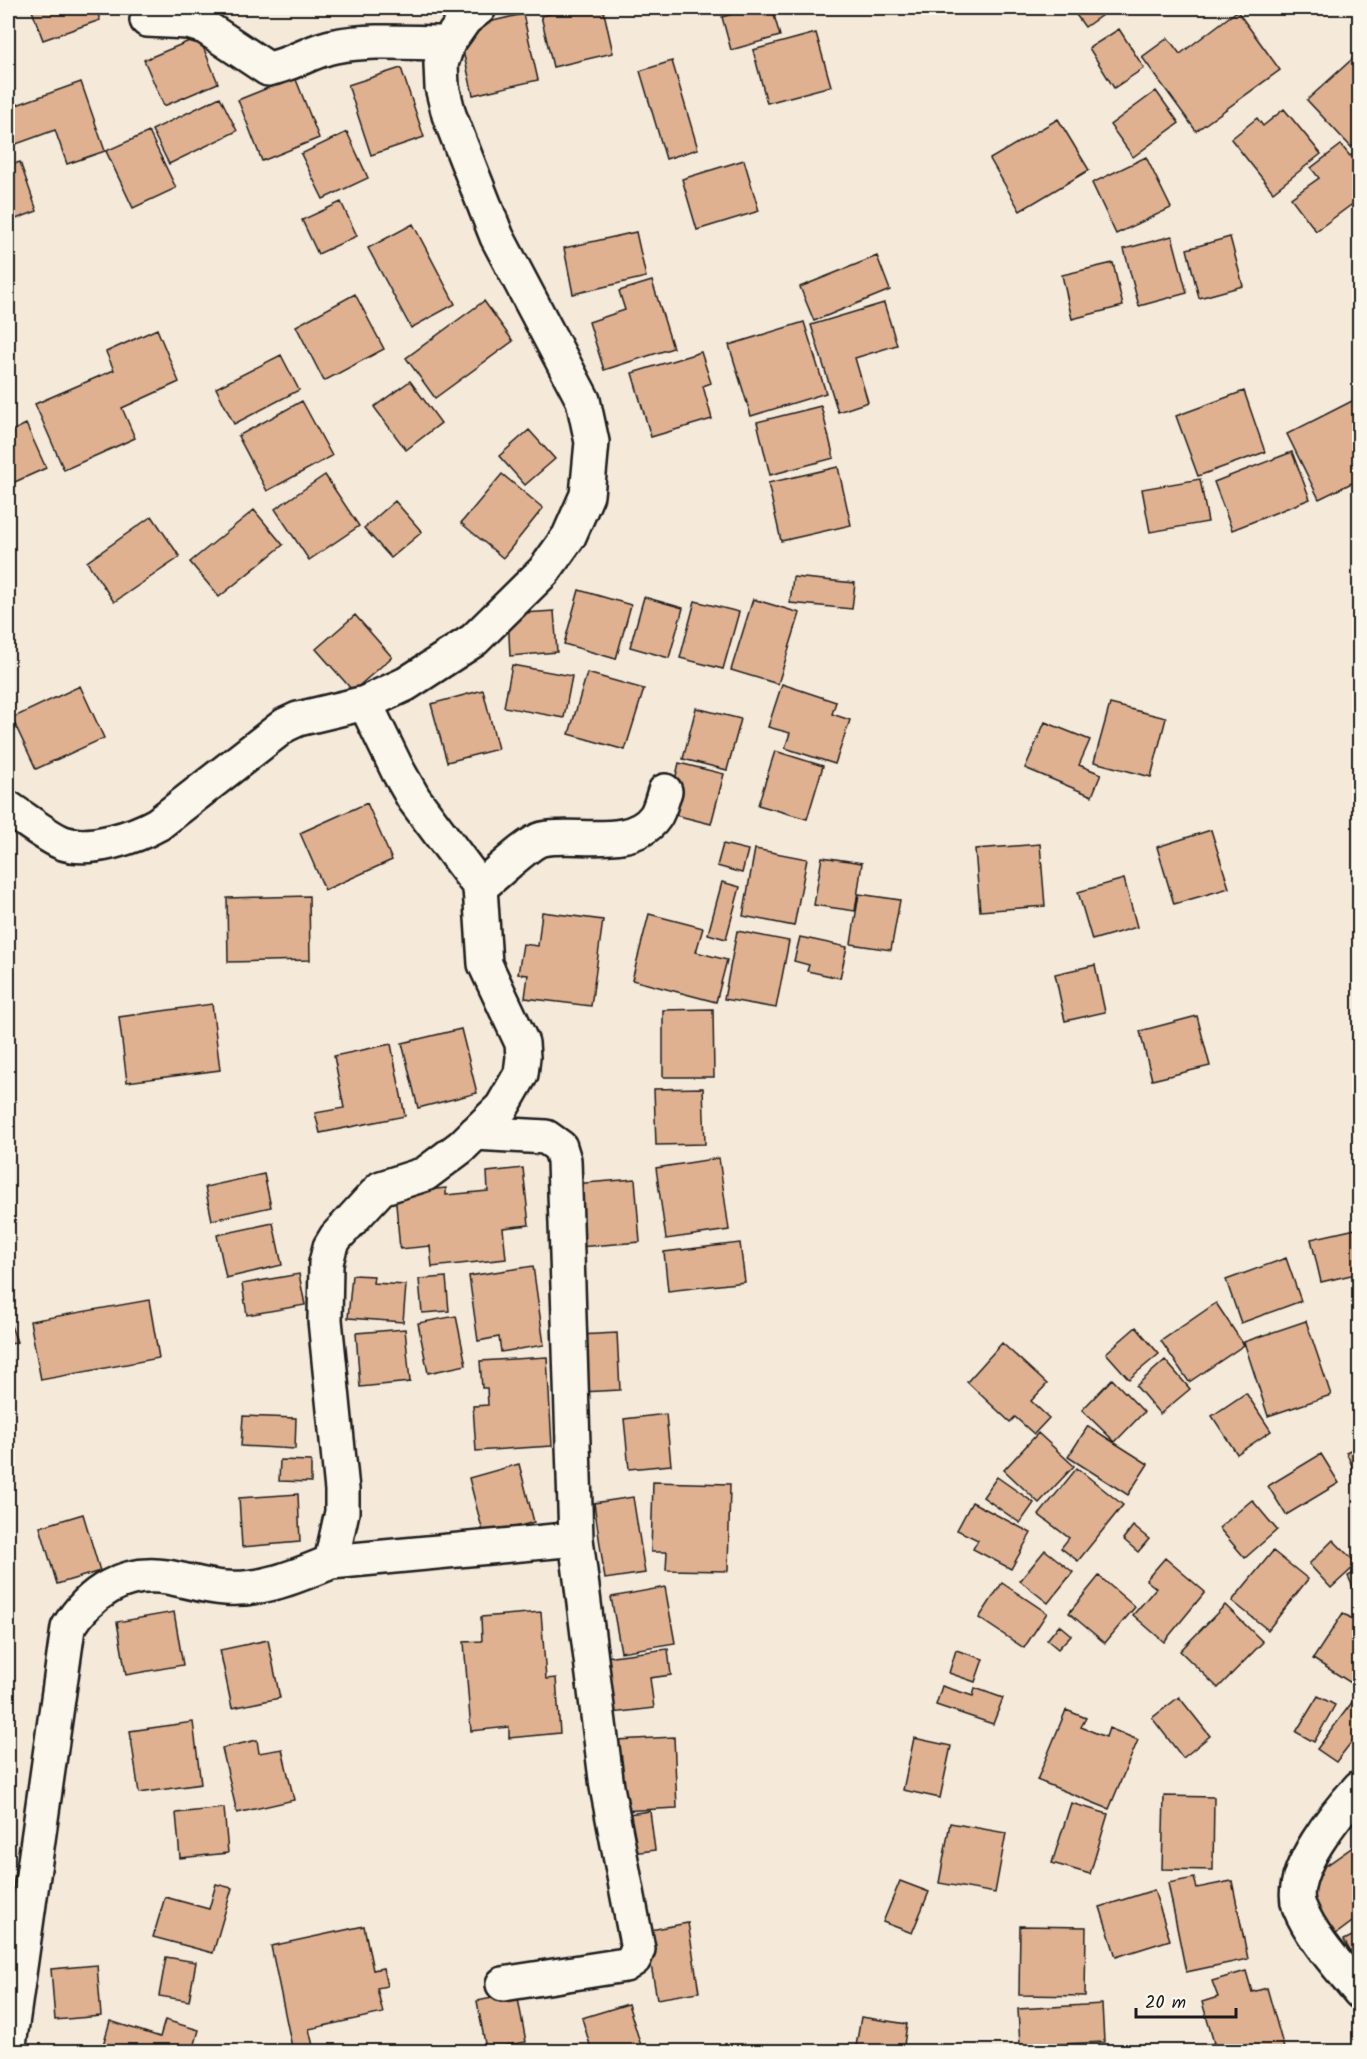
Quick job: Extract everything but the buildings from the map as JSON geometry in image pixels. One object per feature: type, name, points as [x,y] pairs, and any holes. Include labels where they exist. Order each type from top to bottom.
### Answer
[{"type":"street","points":[[8,808],[61,843],[75,846],[122,840],[158,824],[285,725],[297,719],[365,703],[406,684],[474,640],[544,571],[569,536],[587,495],[592,442],[583,400],[497,237],[449,115],[442,87],[441,64],[448,42],[465,19],[478,8]]},
{"type":"street","points":[[147,20],[188,22],[205,27],[268,69],[284,66],[332,46],[351,43],[448,42]]},
{"type":"street","points":[[331,1562],[342,1512],[342,1490],[325,1320],[326,1263],[330,1247],[336,1237],[381,1188],[425,1174],[475,1133],[502,1107],[521,1074],[523,1057],[522,1043],[485,964],[480,887],[414,799],[365,703]]},
{"type":"street","points":[[480,887],[541,839],[597,839],[634,832],[656,816],[665,791]]},
{"type":"street","points":[[475,1133],[546,1137],[560,1147],[564,1160],[576,1539],[607,1787],[638,1949],[634,1959],[625,1965],[503,1984]]},
{"type":"street","points":[[8,2052],[68,1628],[77,1613],[105,1587],[126,1579],[165,1576],[226,1589],[271,1585],[331,1562],[576,1539]]},
{"type":"street","points":[[1359,1787],[1327,1824],[1311,1854],[1300,1881],[1298,1903],[1314,1935],[1359,1992]]}]
